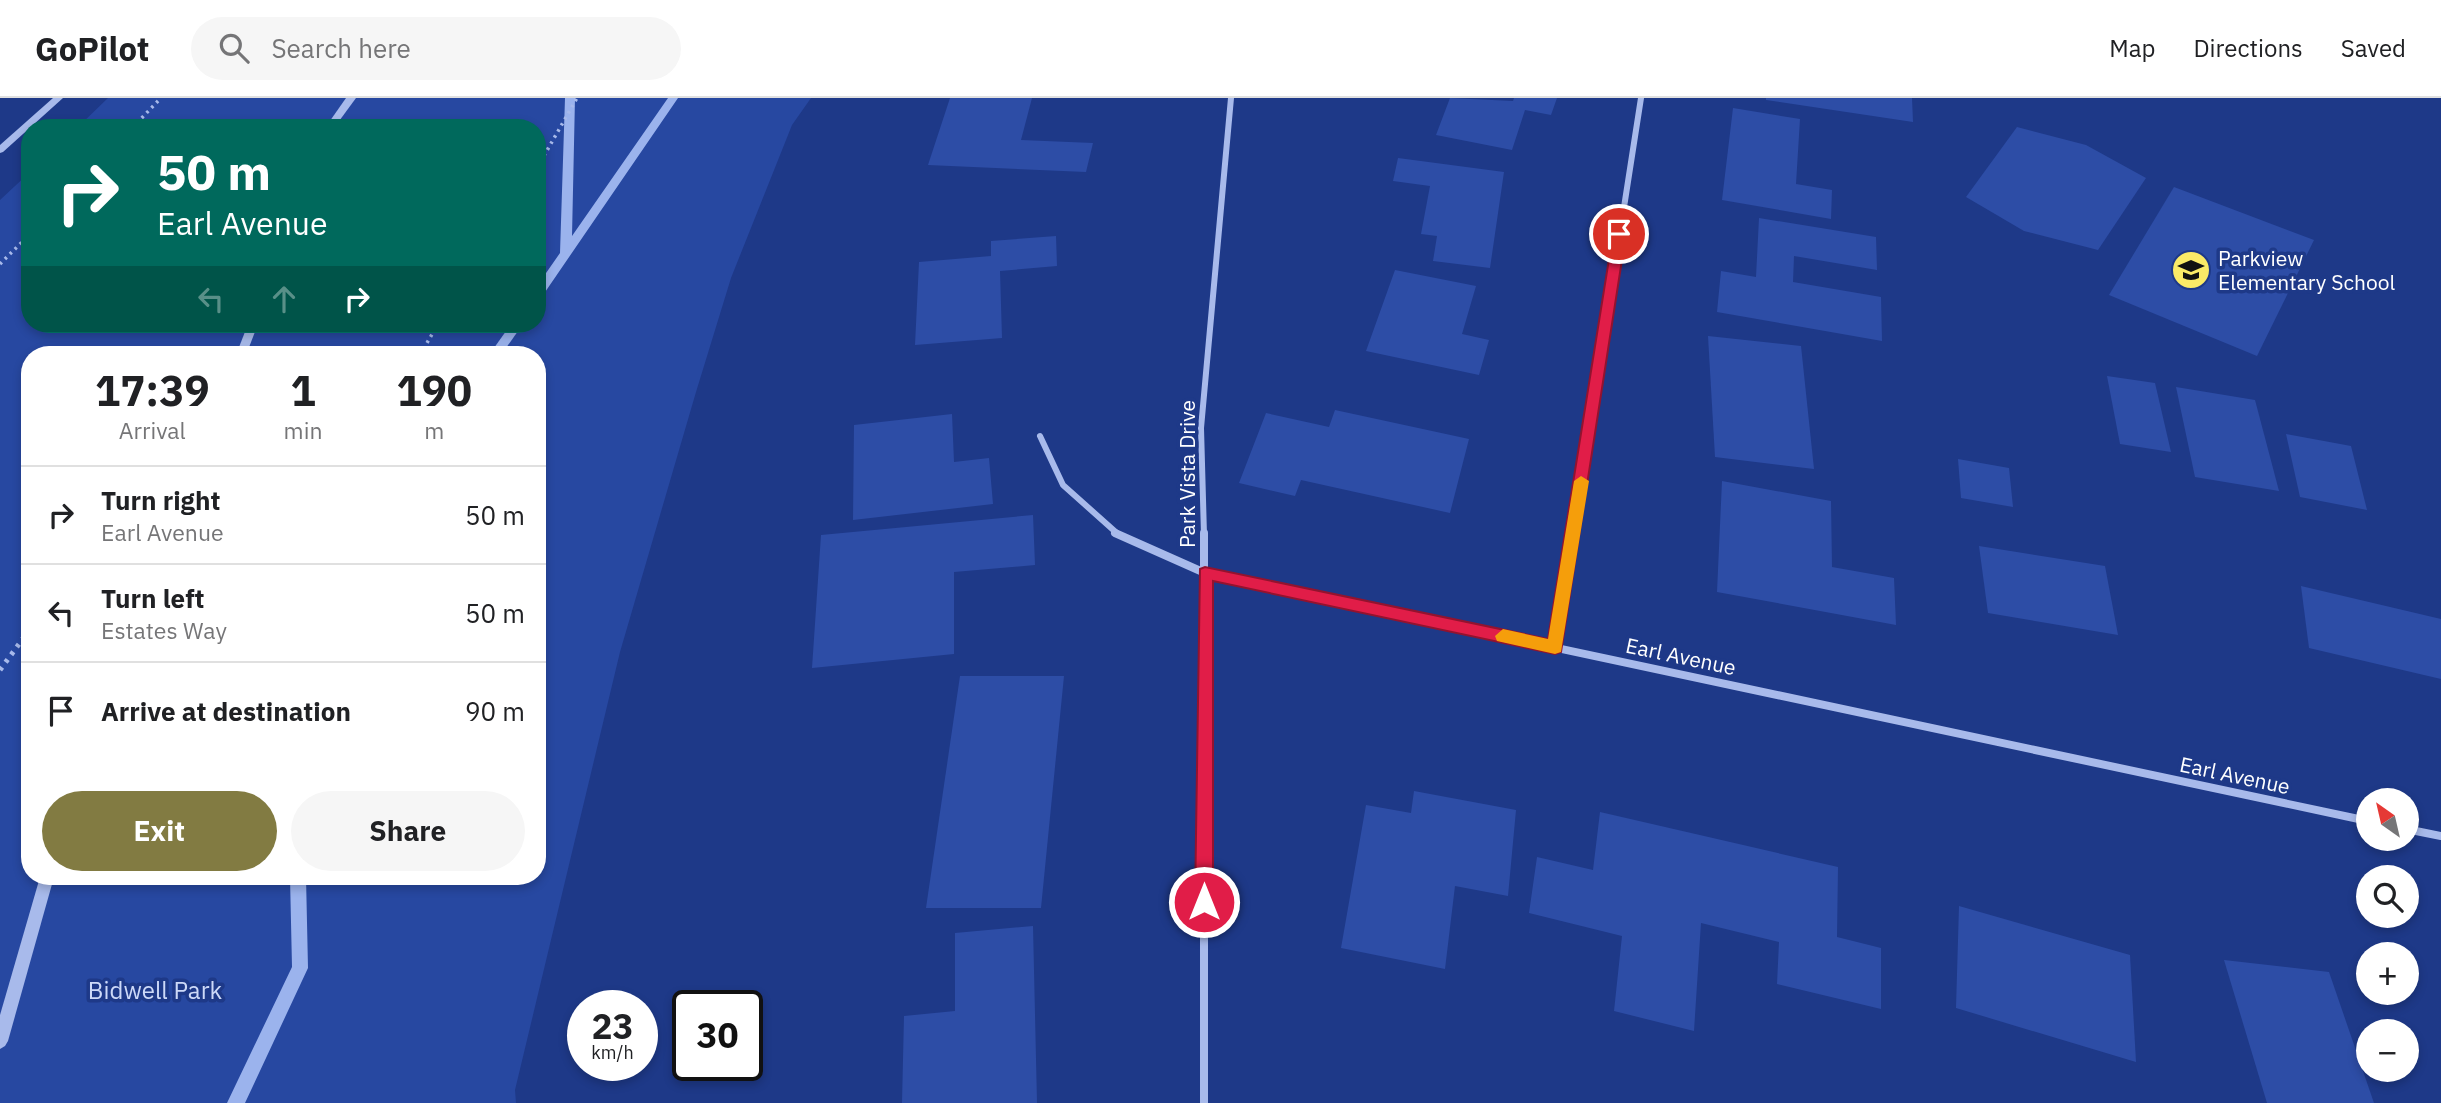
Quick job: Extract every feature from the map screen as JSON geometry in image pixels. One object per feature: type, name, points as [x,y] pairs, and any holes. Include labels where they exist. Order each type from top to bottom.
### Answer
[{"type":"street","points":[[35,119],[58,98]]},
{"type":"street","points":[[336,119],[351,98]]},
{"type":"street","name":"Park Vista Drive","points":[[1204,1103],[1205,573],[1201,428],[1231,98]]},
{"type":"street","points":[[1555,647],[1640,98]]},
{"type":"street","points":[[0,150],[21,131]]},
{"type":"street","name":"Earl Avenue","points":[[1040,436],[1063,485],[1115,533],[1205,573],[2356,818]]},
{"type":"street","points":[[2419,832],[2441,836]]},
{"type":"street","points":[[0,1041],[45,885]]},
{"type":"path","points":[[141,119],[161,98]]},
{"type":"path","points":[[546,153],[578,98]]},
{"type":"path","points":[[0,264],[21,243]]},
{"type":"path","points":[[0,670],[21,641]]},
{"type":"green space","name":"Bidwell Park","points":[[108,98],[811,98],[792,125],[731,278],[696,392],[620,652],[515,1090],[516,1103],[0,1103],[0,200],[21,180],[21,333],[546,333],[546,119],[86,119]]},
{"type":"building","points":[[950,98],[1032,98],[1021,140],[1093,143],[1086,172],[928,165]]},
{"type":"building","points":[[1450,98],[1513,101],[1514,98],[1557,98],[1551,115],[1525,110],[1512,150],[1436,135]]},
{"type":"building","points":[[1912,98],[1913,122],[1766,100]]},
{"type":"building","points":[[1733,108],[1800,119],[1796,184],[1832,190],[1831,219],[1722,200]]},
{"type":"building","points":[[2017,127],[2086,145],[2146,178],[2098,250],[2024,231],[1966,197]]},
{"type":"building","points":[[1398,158],[1504,172],[1490,268],[1433,261],[1437,236],[1421,234],[1430,186],[1393,181]]},
{"type":"building","points":[[2174,187],[2314,240],[2257,356],[2109,295]]},
{"type":"building","points":[[1759,218],[1876,237],[1877,270],[1794,256],[1793,282],[1881,297],[1882,341],[1717,312],[1721,271],[1756,277]]},
{"type":"building","points":[[1056,236],[1057,266],[1000,271],[1002,338],[915,345],[919,262],[991,256],[991,241]]},
{"type":"building","points":[[1395,270],[1476,286],[1462,334],[1489,340],[1479,375],[1366,351]]},
{"type":"building","points":[[1708,336],[1801,346],[1814,469],[1715,457]]},
{"type":"building","points":[[2107,376],[2155,383],[2171,452],[2120,444]]},
{"type":"building","points":[[2176,387],[2255,400],[2279,491],[2195,477]]},
{"type":"building","points":[[1335,410],[1469,439],[1450,513],[1301,480],[1295,496],[1239,483],[1266,413],[1329,427]]},
{"type":"building","points":[[952,414],[954,462],[989,458],[993,504],[853,520],[854,425]]},
{"type":"building","points":[[2286,434],[2351,446],[2367,510],[2300,497]]},
{"type":"building","points":[[1958,459],[2009,468],[2013,507],[1961,498]]},
{"type":"building","points":[[1722,481],[1831,501],[1832,567],[1894,578],[1896,625],[1717,592]]},
{"type":"building","points":[[1033,515],[1035,565],[954,572],[954,654],[812,668],[821,535]]},
{"type":"building","points":[[1979,546],[2105,566],[2118,635],[1988,613]]},
{"type":"building","points":[[2301,586],[2441,619],[2441,679],[2309,648]]},
{"type":"building","points":[[960,676],[1064,676],[1041,908],[926,908]]},
{"type":"building","points":[[1414,791],[1516,810],[1508,896],[1455,886],[1445,969],[1341,948],[1366,805],[1411,813]]},
{"type":"building","points":[[1600,812],[1838,867],[1837,937],[1881,948],[1881,1009],[1777,984],[1779,942],[1701,923],[1694,1031],[1614,1011],[1622,936],[1529,913],[1537,857],[1593,870]]},
{"type":"building","points":[[1959,906],[2130,955],[2136,1062],[1956,1008]]},
{"type":"building","points":[[1033,926],[1037,1103],[902,1103],[904,1016],[955,1011],[955,933]]},
{"type":"building","points":[[2224,960],[2329,972],[2356,1051],[2356,1082],[2367,1082],[2374,1103],[2267,1103]]},
{"type":"waterway","points":[[566,253],[570,98]]},
{"type":"waterway","points":[[566,253],[673,98]]},
{"type":"waterway","points":[[546,282],[566,253]]},
{"type":"waterway","points":[[501,346],[511,333]]},
{"type":"waterway","points":[[236,1103],[300,968],[298,885]]},
{"type":"slow traffic","points":[[1503,636],[1555,647],[1581,481]]},
{"type":"place","name":"Parkview Elementary School","points":[[2191,270]]},
{"type":"route","points":[[1204,902],[1205,573],[1555,647],[1619,234]]}]
